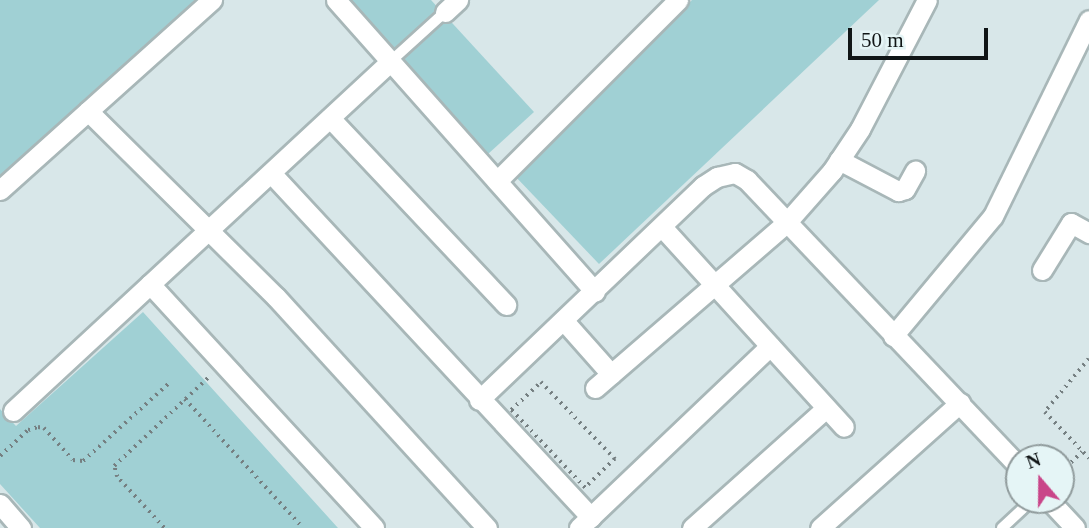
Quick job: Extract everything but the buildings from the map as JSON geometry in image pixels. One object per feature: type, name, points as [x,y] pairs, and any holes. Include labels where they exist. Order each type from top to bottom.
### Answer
[{"type":"street","points":[[0,190],[212,0]]},
{"type":"street","points":[[336,0],[596,292]]},
{"type":"street","points":[[497,181],[678,0]]},
{"type":"street","points":[[595,388],[787,222],[839,160],[860,129],[927,0]]},
{"type":"street","points":[[893,336],[993,216],[1089,20]]},
{"type":"street","points":[[13,411],[391,61]]},
{"type":"street","points":[[88,111],[276,297],[487,528]]},
{"type":"street","points":[[330,118],[506,305]]},
{"type":"street","points":[[839,160],[898,191],[905,189],[915,171]]},
{"type":"street","points":[[271,173],[479,400],[585,522],[770,346]]},
{"type":"street","points":[[479,400],[596,292],[704,186],[717,177],[736,173],[747,180],[1005,452]]},
{"type":"street","points":[[1042,270],[1071,223],[1089,233]]},
{"type":"street","points":[[662,227],[844,427]]},
{"type":"street","points":[[150,284],[374,528]]},
{"type":"street","points":[[564,321],[611,373]]},
{"type":"street","points":[[820,528],[960,403]]},
{"type":"street","points":[[692,528],[826,408]]},
{"type":"street","points":[[0,504],[21,528]]},
{"type":"street","points":[[1062,514],[1075,528]]},
{"type":"lane","points":[[391,61],[452,6]]},
{"type":"lane","points":[[1002,528],[1017,514]]},
{"type":"path","points":[[1089,359],[1045,409],[1047,415],[1089,458]]},
{"type":"path","points":[[164,528],[117,477],[114,466],[223,364]]},
{"type":"path","points":[[0,456],[29,430],[38,427],[44,428],[73,460],[83,461],[170,382]]},
{"type":"path","points":[[541,382],[615,459],[585,488],[511,410],[527,393],[541,382]]},
{"type":"path","points":[[185,399],[303,528]]},
{"type":"path","points":[[1075,459],[1083,451]]},
{"type":"shaded area","points":[[0,0],[199,0],[0,179]]},
{"type":"shaded area","points":[[348,0],[431,0],[534,112],[488,154]]},
{"type":"shaded area","points":[[692,0],[879,0],[599,264],[514,175]]},
{"type":"shaded area","points":[[143,312],[338,528],[40,528],[0,484],[0,409],[16,426]]}]
